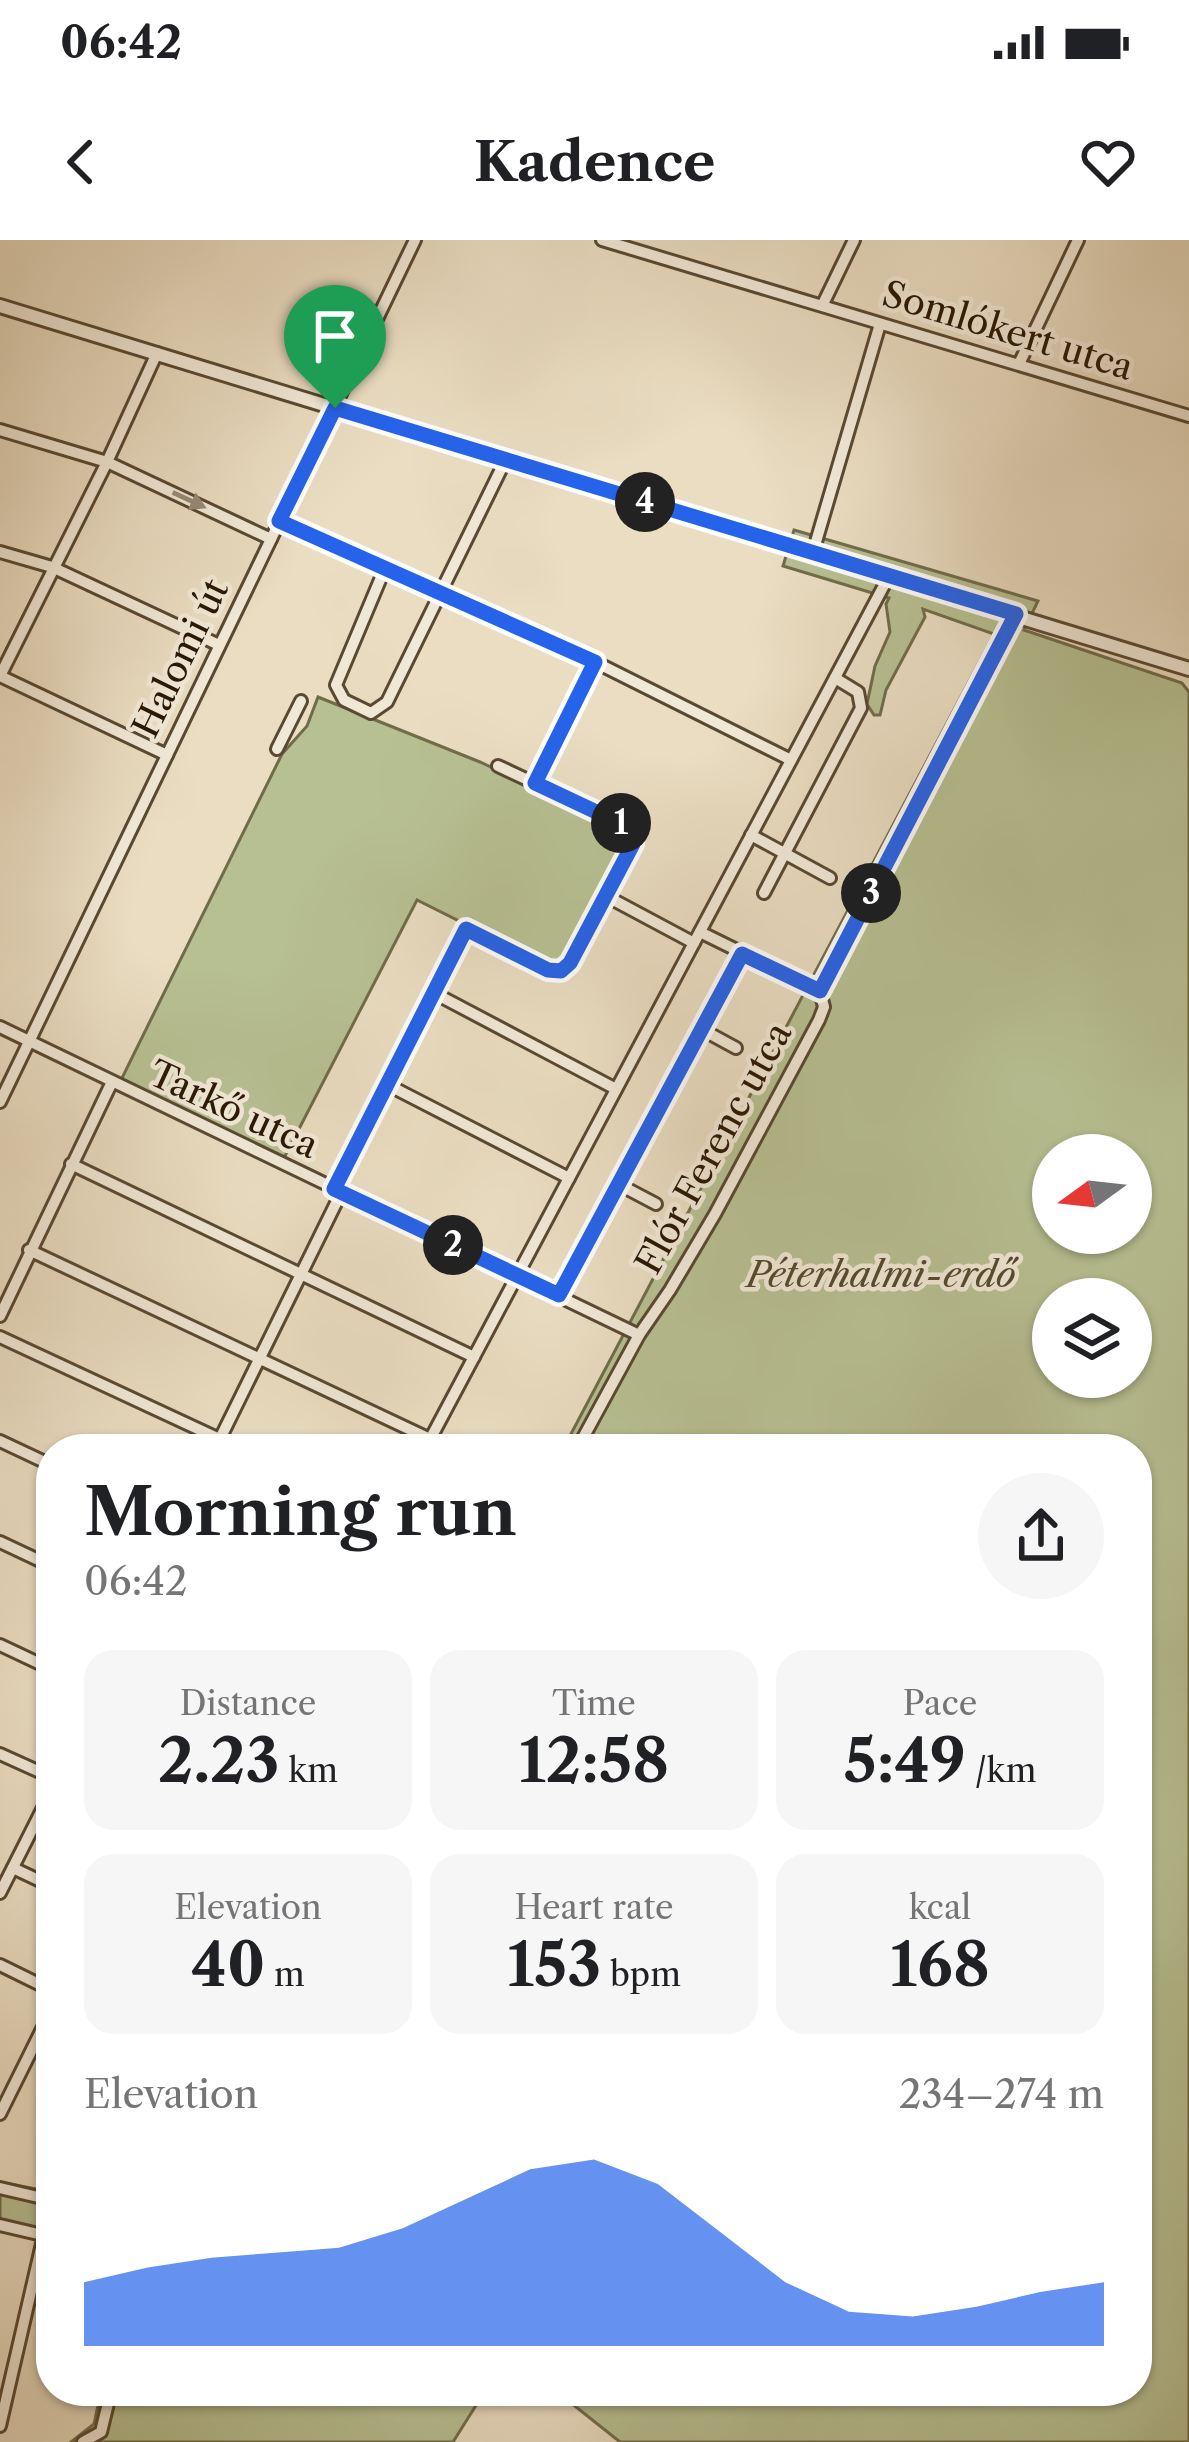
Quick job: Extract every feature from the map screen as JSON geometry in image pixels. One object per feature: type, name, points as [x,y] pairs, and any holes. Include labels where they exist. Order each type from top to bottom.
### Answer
[{"type":"street","name":"Halomi út","points":[[0,1102],[415,240]]},
{"type":"street","name":"Somlókert utca","points":[[602,240],[1189,416]]},
{"type":"street","points":[[824,304],[854,240]]},
{"type":"street","points":[[1019,364],[1078,240]]},
{"type":"street","points":[[0,306],[1189,669]]},
{"type":"street","points":[[813,552],[880,324]]},
{"type":"street","points":[[157,353],[0,676],[167,754]]},
{"type":"street","points":[[0,430],[107,462],[271,538]]},
{"type":"street","points":[[385,568],[337,685],[344,700],[371,713],[387,702],[506,459]]},
{"type":"street","points":[[279,521],[595,662],[791,760]]},
{"type":"street","points":[[0,552],[52,567],[219,646]]},
{"type":"street","points":[[433,1434],[889,576]]},
{"type":"street","name":"Flór Ferenc utca","points":[[585,1434],[639,1335],[715,1214],[818,1020],[824,1006],[820,991],[1016,614]]},
{"type":"street","points":[[535,783],[595,662]]},
{"type":"street","points":[[764,893],[861,708],[858,692],[835,678]]},
{"type":"street","points":[[277,749],[301,701]]},
{"type":"street","points":[[222,1434],[466,929],[548,970],[561,971],[570,963],[633,844],[631,830],[498,766]]},
{"type":"street","points":[[751,836],[830,878]]},
{"type":"street","points":[[606,896],[820,991]]},
{"type":"street","points":[[559,1295],[742,954]]},
{"type":"street","points":[[434,993],[616,1089]]},
{"type":"street","name":"Tarkő utca","points":[[0,1028],[639,1335]]},
{"type":"street","points":[[701,1029],[736,1048]]},
{"type":"street","points":[[0,1316],[111,1084]]},
{"type":"street","points":[[388,1085],[569,1178]]},
{"type":"street","points":[[71,1164],[474,1357]]},
{"type":"street","points":[[618,1184],[656,1204]]},
{"type":"street","points":[[29,1250],[408,1434]]},
{"type":"street","points":[[0,1336],[198,1434]]},
{"type":"street","points":[[0,1441],[36,1459]]},
{"type":"street","points":[[0,1542],[36,1559]]},
{"type":"street","points":[[0,1645],[36,1662]]},
{"type":"street","points":[[0,1754],[36,1770]]},
{"type":"street","points":[[0,1893],[36,1822]]},
{"type":"street","points":[[13,1868],[36,1879]]},
{"type":"street","points":[[0,1965],[36,1983]]},
{"type":"street","points":[[0,2114],[36,2041]]},
{"type":"street","points":[[0,2188],[36,2196]]},
{"type":"street","points":[[0,2225],[36,2233]]},
{"type":"street","points":[[0,2426],[36,2280]]},
{"type":"street","points":[[83,2442],[101,2432],[107,2406]]},
{"type":"green space","name":"Péterhalmi-erdő","points":[[794,530],[1038,601],[1024,630],[1182,683],[1189,692],[1189,2442],[620,2442],[575,2406],[1152,2406],[1152,1434],[571,1434],[994,634],[923,609],[925,617],[886,690],[880,715],[874,715],[867,704],[875,666],[890,632],[889,598],[783,566]]},
{"type":"green space","points":[[318,697],[480,762],[622,828],[629,840],[560,967],[551,967],[417,900],[284,1158],[121,1080],[282,754],[307,726]]},
{"type":"green space","points":[[0,2182],[36,2189],[36,2239],[0,2231]]},
{"type":"green space","points":[[98,2406],[476,2406],[453,2442],[71,2442],[94,2424]]},
{"type":"route","points":[[335,408],[1016,614],[820,991],[742,954],[559,1295],[334,1189],[466,929],[548,970],[561,971],[570,963],[633,844],[626,826],[535,783],[595,662],[279,521],[335,408]]}]
